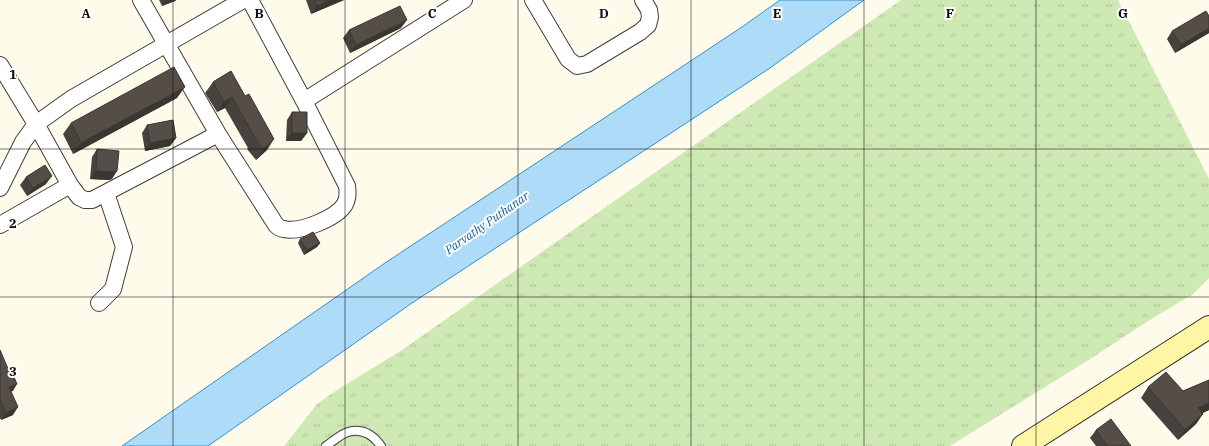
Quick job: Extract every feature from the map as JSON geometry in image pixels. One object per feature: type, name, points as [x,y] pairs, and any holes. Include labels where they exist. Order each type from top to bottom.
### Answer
[{"type":"main road","points":[[1023,446],[1209,327]]},
{"type":"street","points":[[141,0],[218,134],[276,225],[283,229],[289,230],[306,227],[337,213],[346,202],[348,194],[347,186],[250,0]]},
{"type":"street","points":[[0,188],[23,142],[36,124],[72,99],[243,0]]},
{"type":"street","points":[[304,101],[464,0]]},
{"type":"street","points":[[533,0],[568,59],[577,66],[587,64],[640,32],[648,25],[650,10],[644,0]]},
{"type":"street","points":[[0,65],[36,124],[70,185],[79,197],[85,200],[92,200],[218,134]]},
{"type":"street","points":[[0,225],[70,185]]},
{"type":"street","points":[[99,302],[113,289],[124,247],[106,193]]},
{"type":"lane","points":[[326,446],[347,432],[363,431],[375,438],[381,446]]},
{"type":"green space","points":[[901,0],[1118,0],[1209,179],[1209,278],[1193,294],[950,446],[284,446],[317,404],[402,350]]},
{"type":"water","name":"Parvathy Puthanar","points":[[780,0],[864,0],[770,68],[412,303],[208,446],[122,446],[385,263],[742,27]]},
{"type":"building","points":[[315,0],[330,0],[317,6]]},
{"type":"building","points":[[400,6],[407,20],[356,45],[349,30]]},
{"type":"building","points":[[1206,11],[1209,16],[1209,28],[1181,45],[1172,31]]},
{"type":"building","points":[[174,67],[185,87],[81,143],[71,123]]},
{"type":"building","points":[[231,71],[245,96],[249,94],[274,139],[263,149],[254,138],[232,97],[224,102],[213,82]]},
{"type":"building","points":[[292,112],[307,112],[307,133],[292,133]]},
{"type":"building","points":[[173,120],[176,138],[150,143],[147,125]]},
{"type":"building","points":[[97,149],[119,151],[117,171],[96,171]]},
{"type":"building","points":[[45,165],[52,176],[33,188],[26,177]]},
{"type":"building","points":[[313,232],[320,243],[307,250],[300,239]]},
{"type":"building","points":[[0,350],[9,371],[11,370],[17,384],[9,387],[18,407],[6,413],[0,399]]},
{"type":"building","points":[[1166,372],[1183,391],[1209,380],[1209,403],[1198,408],[1203,414],[1185,430],[1148,387]]},
{"type":"building","points":[[1111,419],[1131,446],[1107,446],[1096,430]]}]
